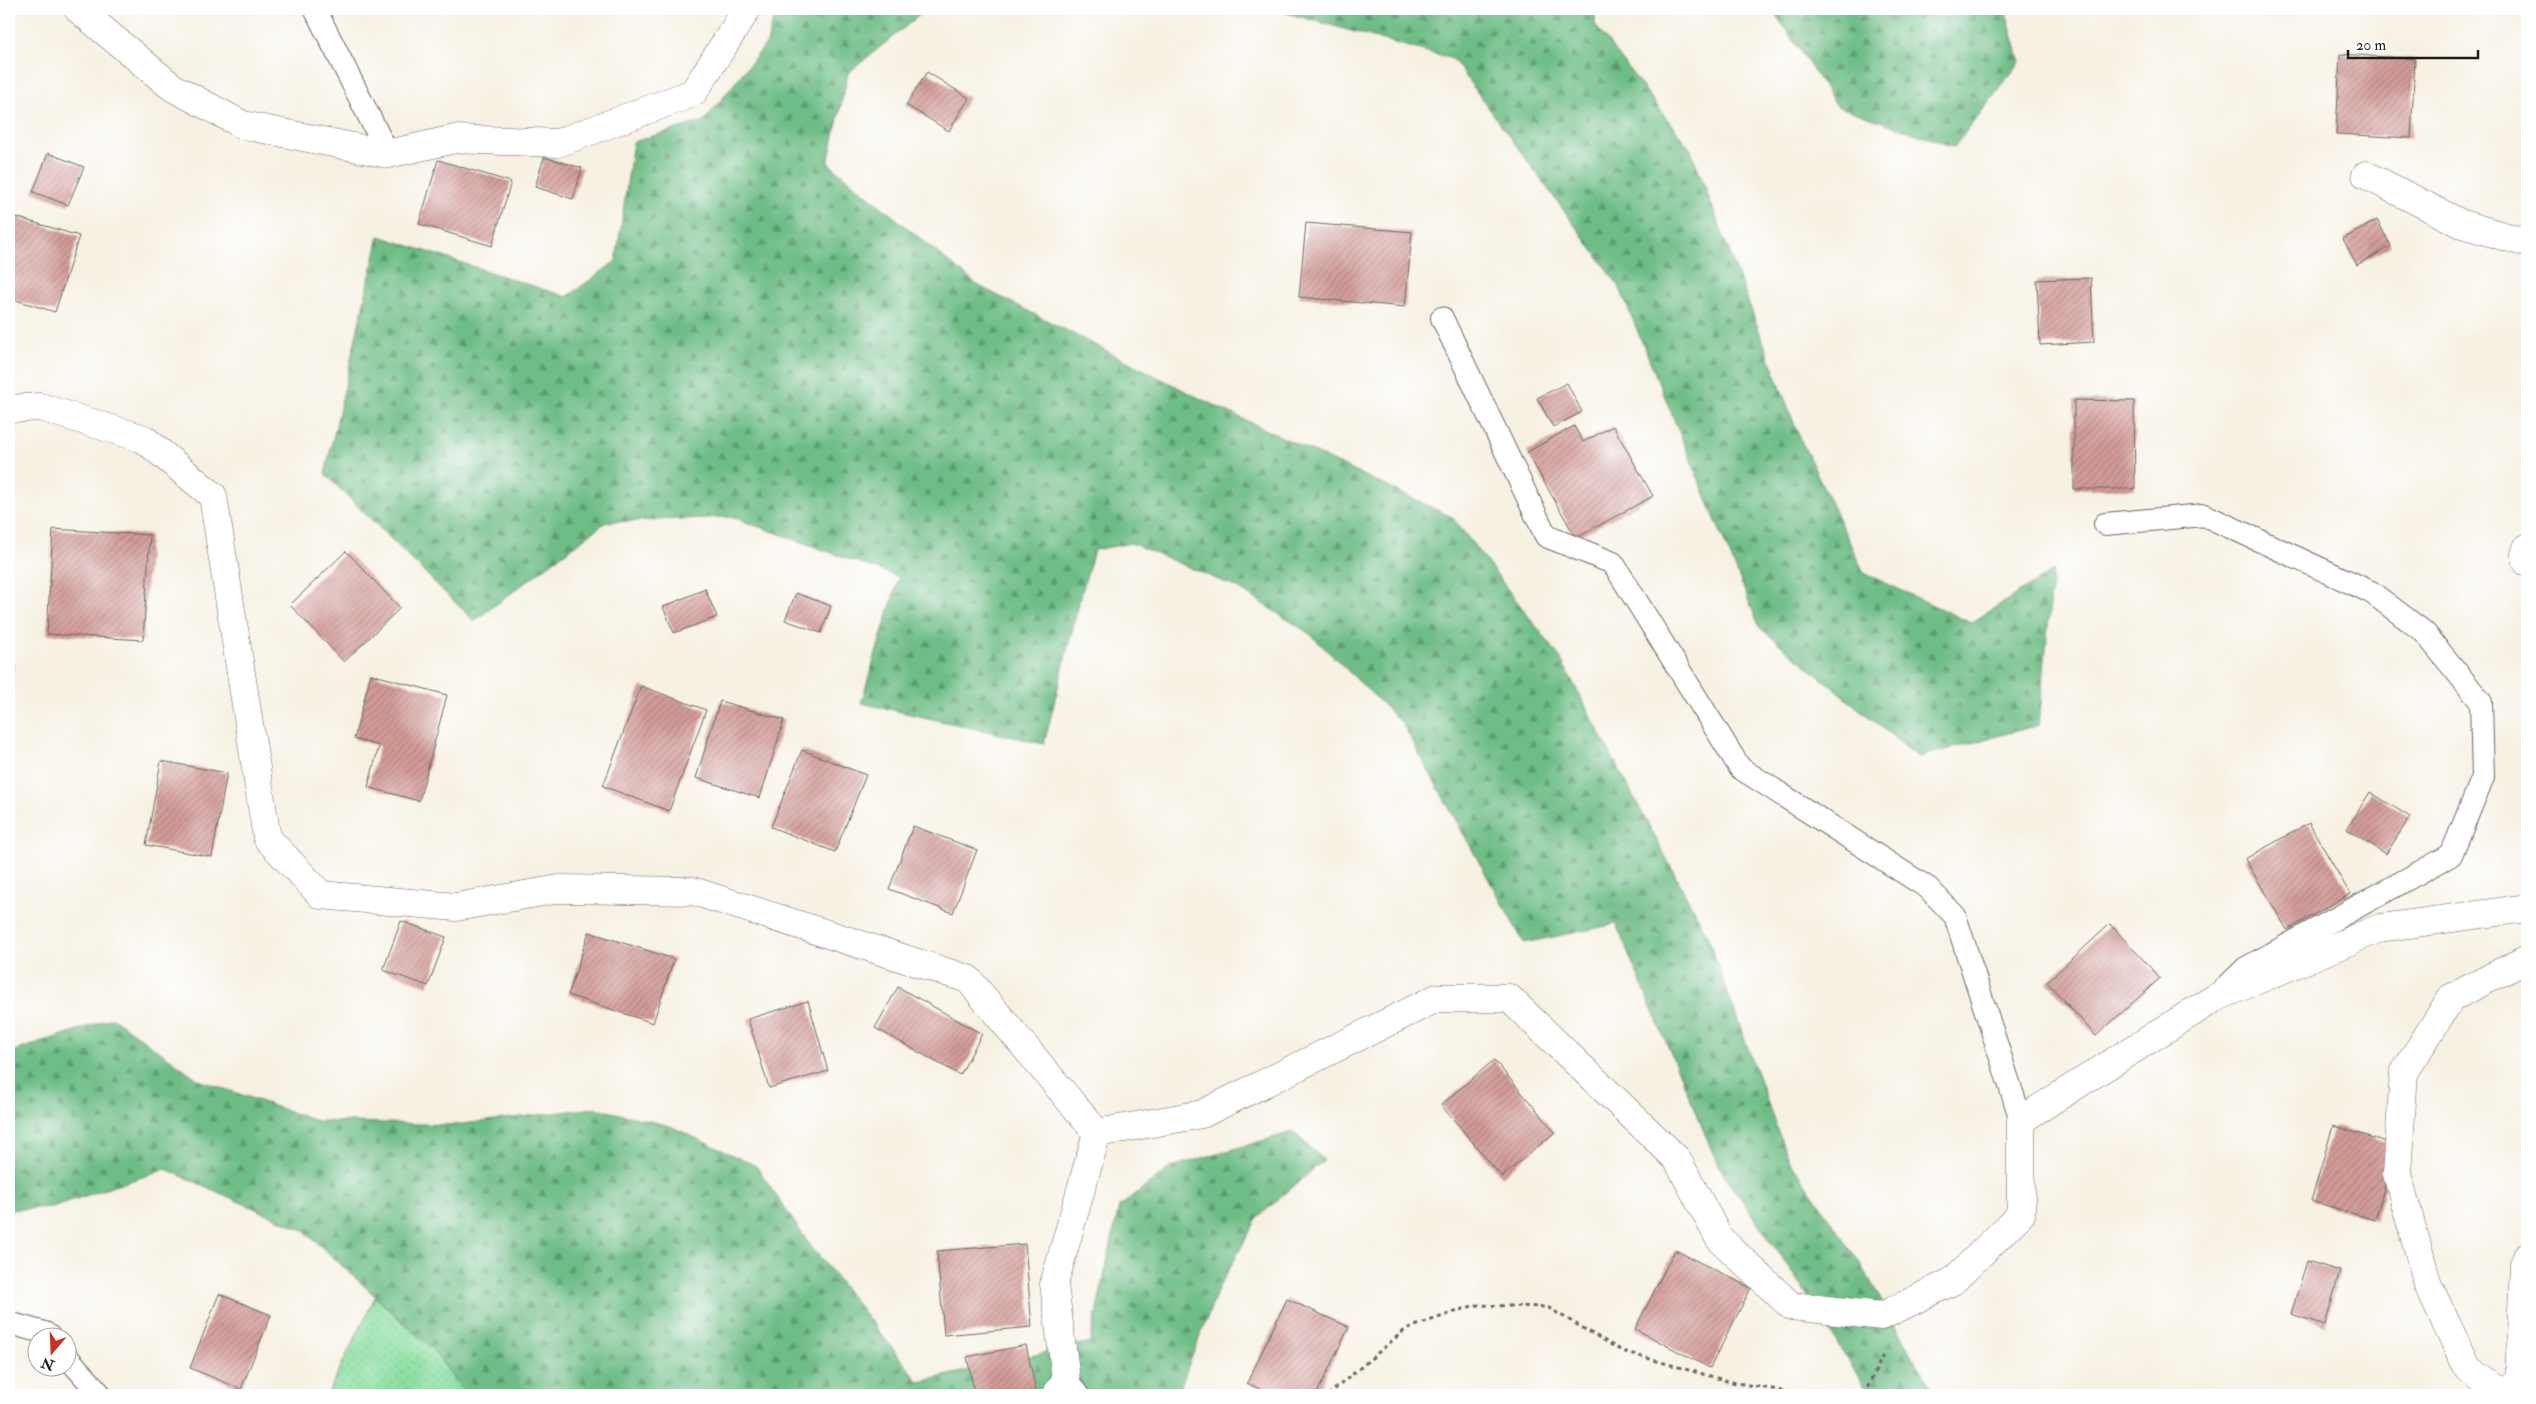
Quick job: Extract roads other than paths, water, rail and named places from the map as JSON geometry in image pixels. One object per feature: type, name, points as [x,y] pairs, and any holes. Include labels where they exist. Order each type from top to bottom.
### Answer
[{"type":"street","points":[[78,9],[172,87],[243,125],[388,154],[455,139],[558,143],[693,93],[747,9]]},
{"type":"street","points":[[2366,175],[2462,224],[2527,243]]},
{"type":"street","points":[[9,409],[40,407],[144,439],[213,496],[267,838],[321,895],[456,907],[560,889],[693,891],[968,980],[1096,1133]]},
{"type":"street","points":[[2527,548],[2525,554],[2527,562]]},
{"type":"street","points":[[1096,1133],[1202,1114],[1437,998],[1509,998],[1677,1159],[1719,1238],[1791,1306],[1882,1316],[1953,1281],[2021,1214],[2021,1120],[2215,998],[2380,928],[2527,908]]},
{"type":"street","points":[[2527,959],[2451,998],[2404,1073],[2397,1174],[2428,1285],[2468,1369],[2501,1394],[2519,1381],[2524,1264],[2527,1257]]},
{"type":"street","points":[[1067,1390],[1054,1284],[1096,1133]]},
{"type":"lane","points":[[315,9],[388,154]]},
{"type":"lane","points":[[1442,318],[1546,536],[1613,562],[1740,768],[1928,888],[1955,916],[2021,1120]]},
{"type":"lane","points":[[2105,524],[2204,515],[2370,592],[2424,632],[2481,702],[2483,777],[2451,855],[2246,968],[2215,998]]},
{"type":"lane","points":[[9,1323],[28,1328]]},
{"type":"lane","points":[[78,1369],[101,1395]]}]
